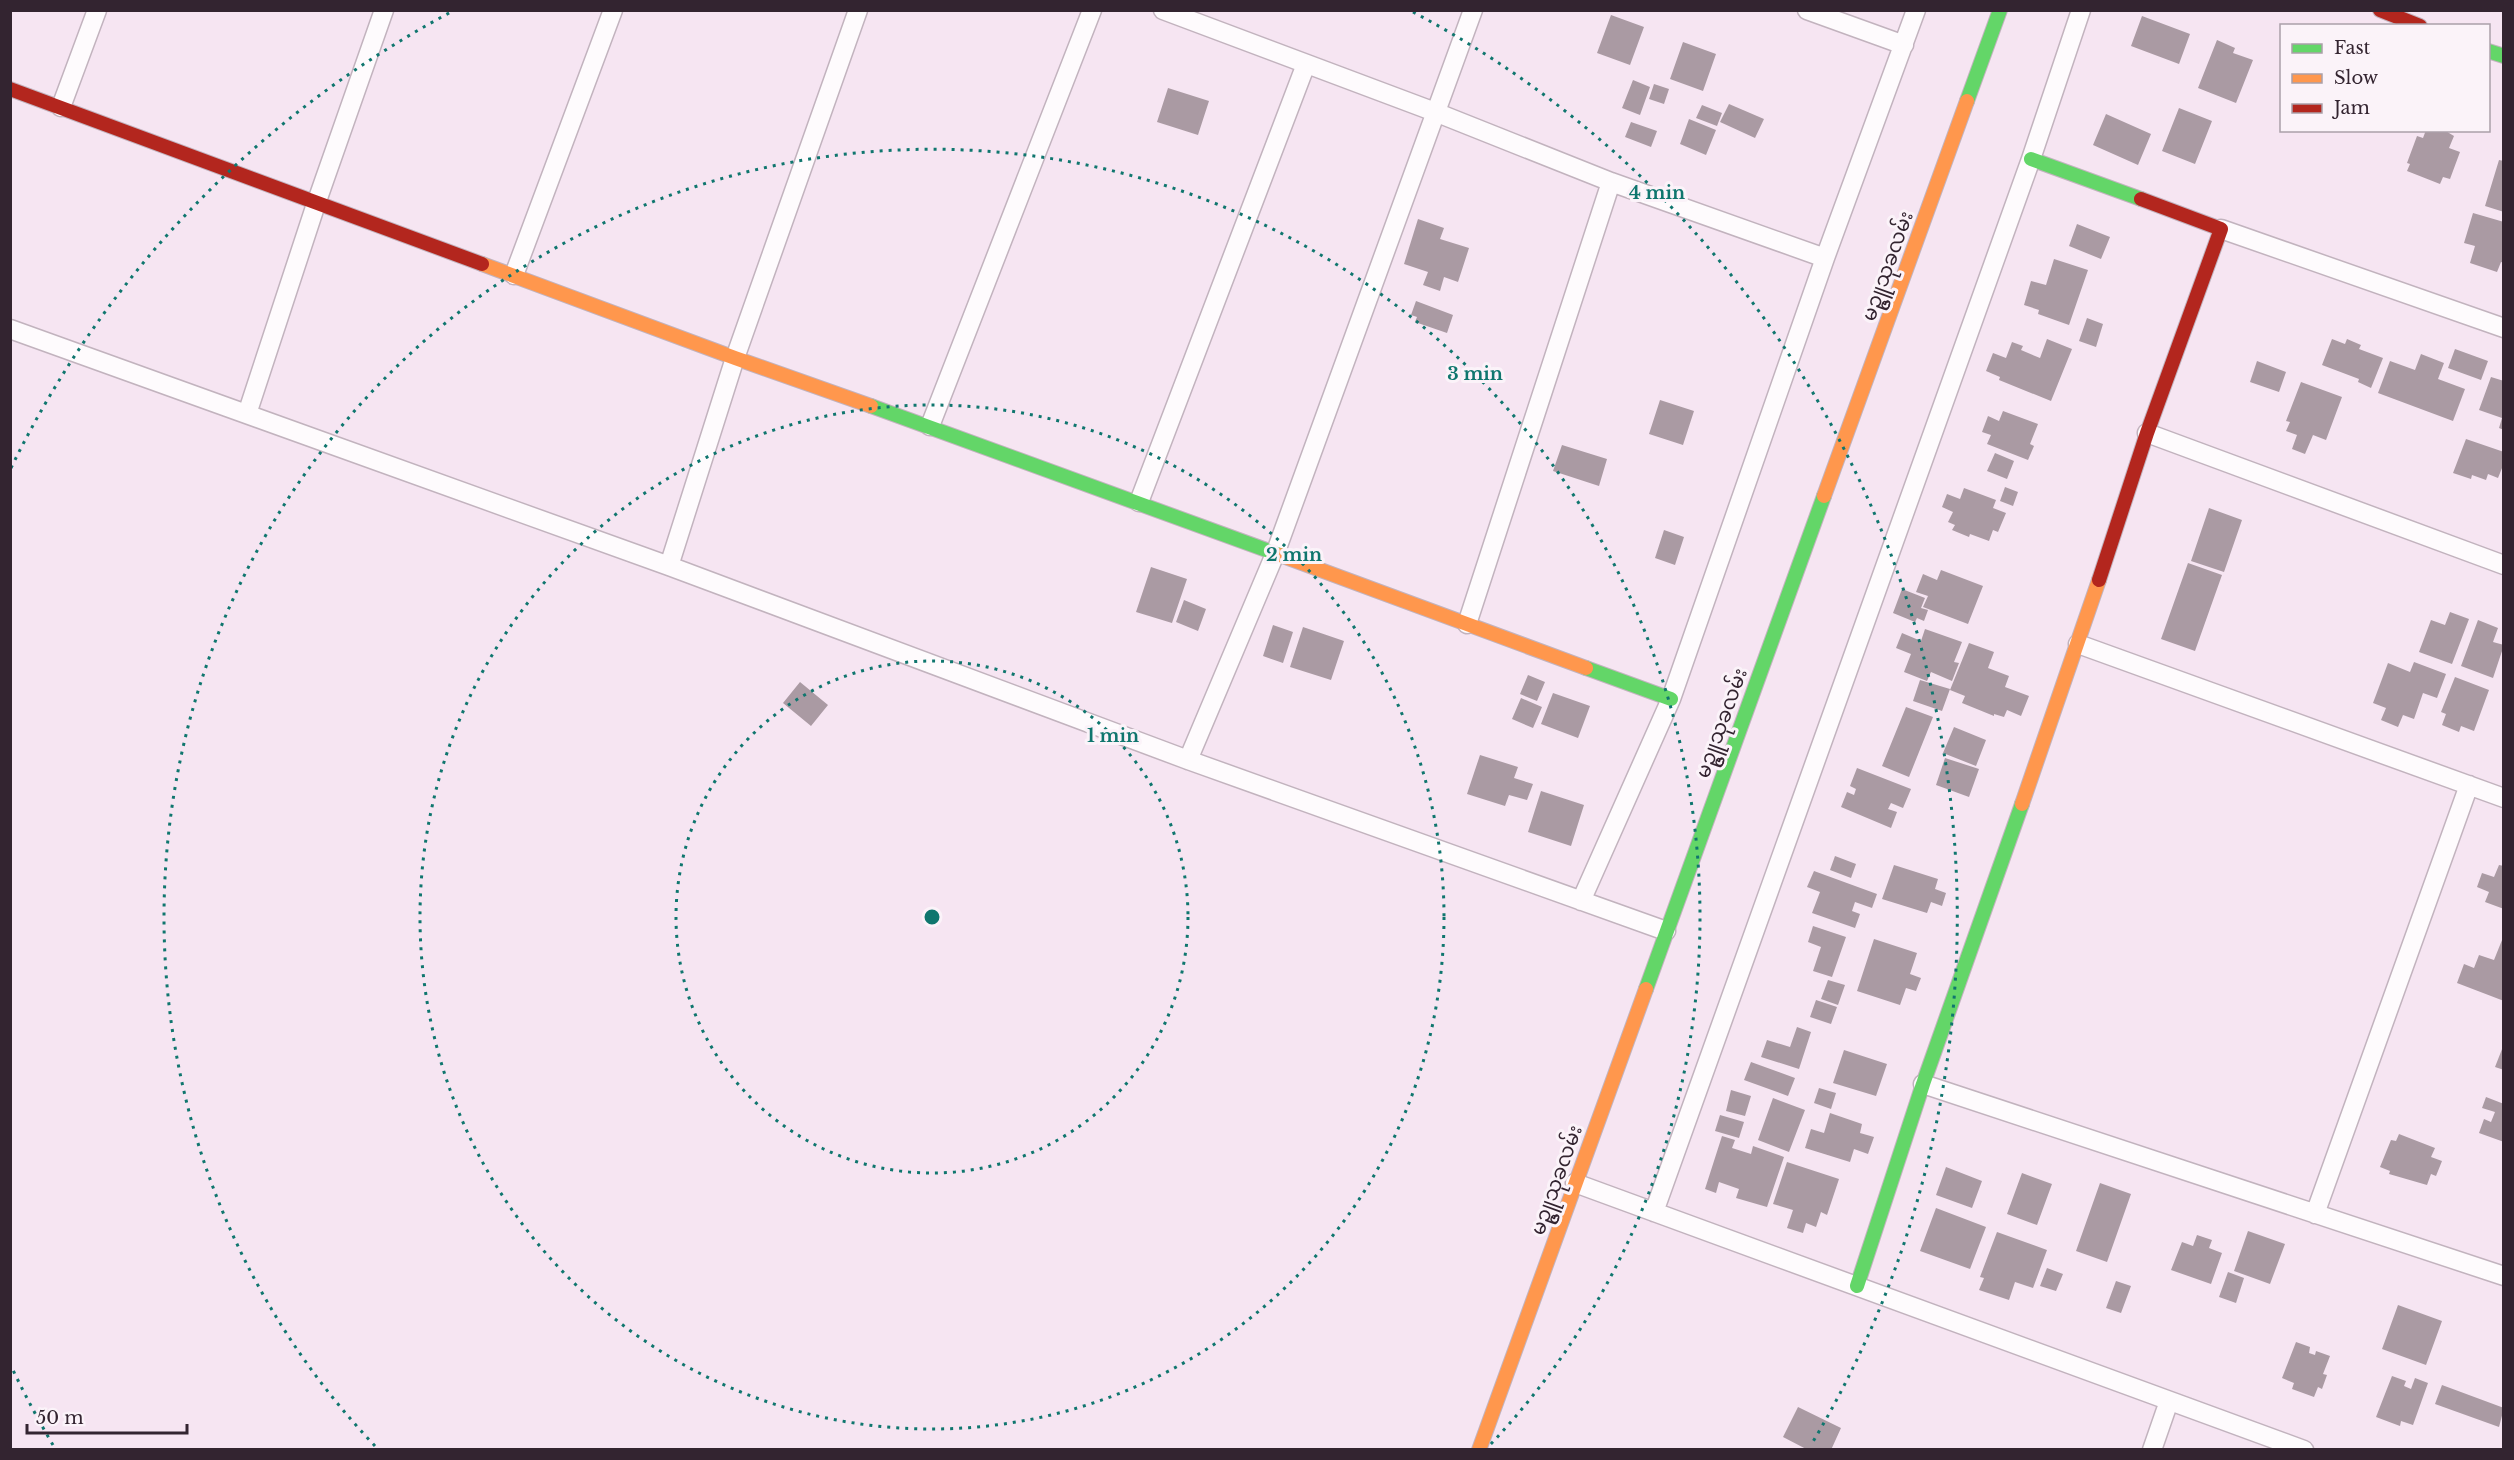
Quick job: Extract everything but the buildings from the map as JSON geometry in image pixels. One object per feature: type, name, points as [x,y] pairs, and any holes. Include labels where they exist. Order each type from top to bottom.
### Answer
[{"type":"street","points":[[61,107],[97,10]]},
{"type":"street","points":[[247,414],[317,201],[384,10]]},
{"type":"street","points":[[514,275],[613,10]]},
{"type":"street","points":[[669,566],[735,358],[858,10]]},
{"type":"street","points":[[930,426],[1092,10]]},
{"type":"street","points":[[1163,10],[1436,112],[1611,182],[1825,258]]},
{"type":"street","points":[[1188,760],[1275,554],[1473,10]]},
{"type":"street","points":[[1807,10],[1904,45]]},
{"type":"street","points":[[1581,901],[1671,699],[1825,258],[1916,10]]},
{"type":"street","name":"မဥ္ဇူသုခလမ်း","points":[[1479,1449],[2000,10]]},
{"type":"street","points":[[1654,1212],[2031,159],[2081,10]]},
{"type":"street","points":[[2380,10],[2415,24]]},
{"type":"street","points":[[1139,502],[1306,64]]},
{"type":"street","points":[[10,89],[735,358],[1139,502],[1671,699]]},
{"type":"street","points":[[2031,159],[2221,229],[2504,328]]},
{"type":"street","points":[[1467,624],[1611,182]]},
{"type":"street","points":[[1857,1286],[1923,1084],[2221,229]]},
{"type":"street","points":[[10,329],[669,566],[1188,760],[1666,931]]},
{"type":"street","points":[[2148,433],[2504,564]]},
{"type":"street","points":[[2078,644],[2504,798]]},
{"type":"street","points":[[2315,1214],[2469,785]]},
{"type":"street","points":[[1923,1084],[2504,1276]]},
{"type":"street","points":[[1575,1183],[2304,1449]]},
{"type":"street","points":[[2152,1449],[2169,1401]]},
{"type":"traffic: fast","points":[[1967,101],[2000,10]]},
{"type":"traffic: fast","points":[[2490,52],[2504,56]]},
{"type":"traffic: fast","points":[[2031,159],[2141,199]]},
{"type":"traffic: fast","points":[[871,406],[1280,555]]},
{"type":"traffic: fast","points":[[1646,989],[1824,496]]},
{"type":"traffic: fast","points":[[1586,668],[1671,699]]},
{"type":"traffic: fast","points":[[1857,1286],[1923,1084],[2022,804]]},
{"type":"traffic: slow","points":[[1824,496],[1967,101]]},
{"type":"traffic: slow","points":[[482,264],[871,406]]},
{"type":"traffic: slow","points":[[1280,555],[1586,668]]},
{"type":"traffic: slow","points":[[2022,804],[2099,580]]},
{"type":"traffic: slow","points":[[1479,1450],[1646,989]]},
{"type":"traffic: jam","points":[[2380,10],[2415,24]]},
{"type":"traffic: jam","points":[[10,89],[482,264]]},
{"type":"traffic: jam","points":[[2099,580],[2147,433],[2221,229],[2141,199]]}]
